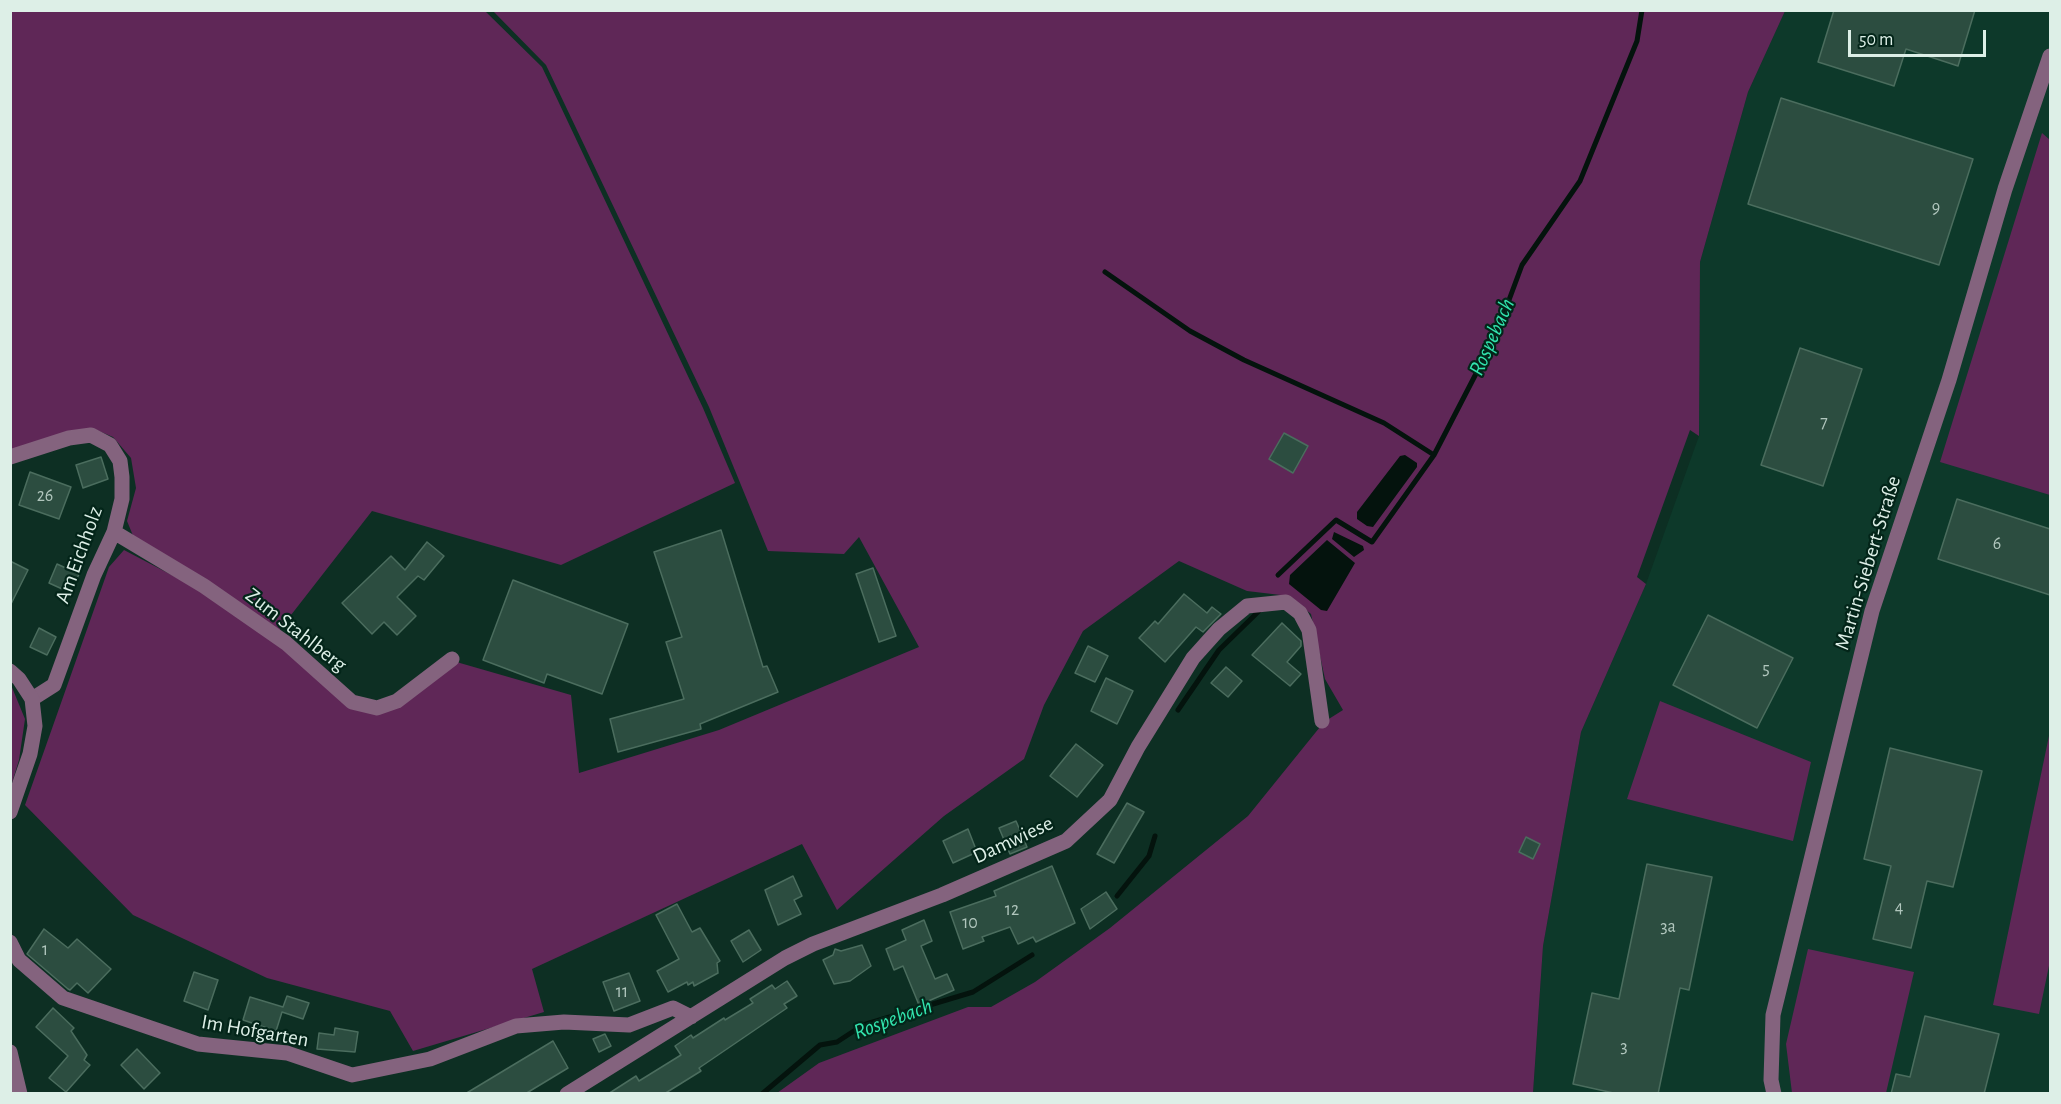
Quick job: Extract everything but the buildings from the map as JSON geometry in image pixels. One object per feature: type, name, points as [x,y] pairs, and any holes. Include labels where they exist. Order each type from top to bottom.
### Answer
[{"type":"street","name":"Martin-Siebert-Straße","points":[[1774,1094],[1771,1080],[1773,1015],[1872,611],[1949,380],[2005,189],[2050,56]]},
{"type":"street","name":"Am Eichholz","points":[[10,457],[69,438],[91,435],[110,445],[120,461],[122,477],[122,499],[114,532],[94,575],[54,685],[32,699]]},
{"type":"street","name":"Zum Stahlberg","points":[[114,532],[204,586],[286,643],[352,702],[377,708],[397,701],[452,659]]},
{"type":"street","name":"Damwiese","points":[[567,1094],[813,944],[942,895],[1066,841],[1110,800],[1137,747],[1193,658],[1219,629],[1247,606],[1286,602],[1300,613],[1309,630],[1322,721]]},
{"type":"street","points":[[10,671],[20,679],[32,699],[35,726],[30,754],[10,812]]},
{"type":"street","name":"Im Hofgarten","points":[[10,942],[19,960],[63,999],[198,1044],[287,1053],[352,1075],[430,1059],[516,1026],[564,1022],[629,1025],[673,1008],[690,1017]]},
{"type":"street","points":[[10,1052],[20,1094]]},
{"type":"shaded area","points":[[10,11],[485,11],[542,67],[703,408],[735,483],[561,565],[372,511],[277,633],[134,538],[127,521],[136,488],[131,458],[113,437],[94,429],[11,450]]},
{"type":"shaded area","points":[[493,11],[1785,11],[1748,92],[1700,262],[1699,436],[1690,430],[1637,577],[1646,584],[1581,732],[1543,946],[1533,1093],[777,1093],[819,1063],[968,1007],[991,1007],[1035,982],[1110,928],[1248,816],[1324,722],[1343,710],[1325,679],[1311,614],[1289,596],[1247,591],[1179,561],[1083,631],[1044,705],[1024,759],[944,816],[837,910],[802,844],[532,969],[544,1012],[413,1051],[390,1011],[267,978],[133,915],[25,805],[109,567],[124,550],[227,604],[350,703],[378,711],[453,661],[571,695],[579,773],[719,730],[919,647],[859,537],[844,554],[768,551],[709,407],[546,65]]},
{"type":"shaded area","points":[[1785,11],[2050,11],[2050,1093],[1533,1094],[1543,946],[1581,732],[1646,584],[1699,436],[1700,262],[1748,92]]},
{"type":"shaded area","points":[[2042,133],[2050,140],[2050,495],[1940,462]]},
{"type":"shaded area","points":[[1405,455],[1417,463],[1417,467],[1373,527],[1367,526],[1357,519],[1357,512],[1400,456]]},
{"type":"shaded area","points":[[1334,532],[1363,546],[1364,550],[1354,557],[1332,539]]},
{"type":"shaded area","points":[[1327,540],[1355,563],[1327,611],[1321,610],[1289,584],[1290,575]]},
{"type":"shaded area","points":[[11,685],[25,719],[19,760],[11,786]]},
{"type":"shaded area","points":[[1660,701],[1811,762],[1793,841],[1627,799]]},
{"type":"shaded area","points":[[2050,731],[2050,961],[2039,1014],[1993,1005]]},
{"type":"shaded area","points":[[1808,949],[1914,972],[1886,1093],[1792,1093],[1786,1044]]},
{"type":"waterway","name":"Rospebach","points":[[1278,575],[1336,520],[1372,542],[1434,455],[1496,335],[1522,265],[1580,181],[1637,41],[1642,10]]},
{"type":"waterway","points":[[1105,272],[1190,331],[1244,360],[1384,423],[1434,455]]},
{"type":"waterway","name":"Rospebach","points":[[1178,710],[1219,650],[1259,611]]},
{"type":"waterway","name":"Rospebach","points":[[1117,896],[1149,856],[1155,836]]},
{"type":"waterway","name":"Rospebach","points":[[762,1094],[820,1045],[837,1042],[863,1025],[973,992],[1032,955]]}]
